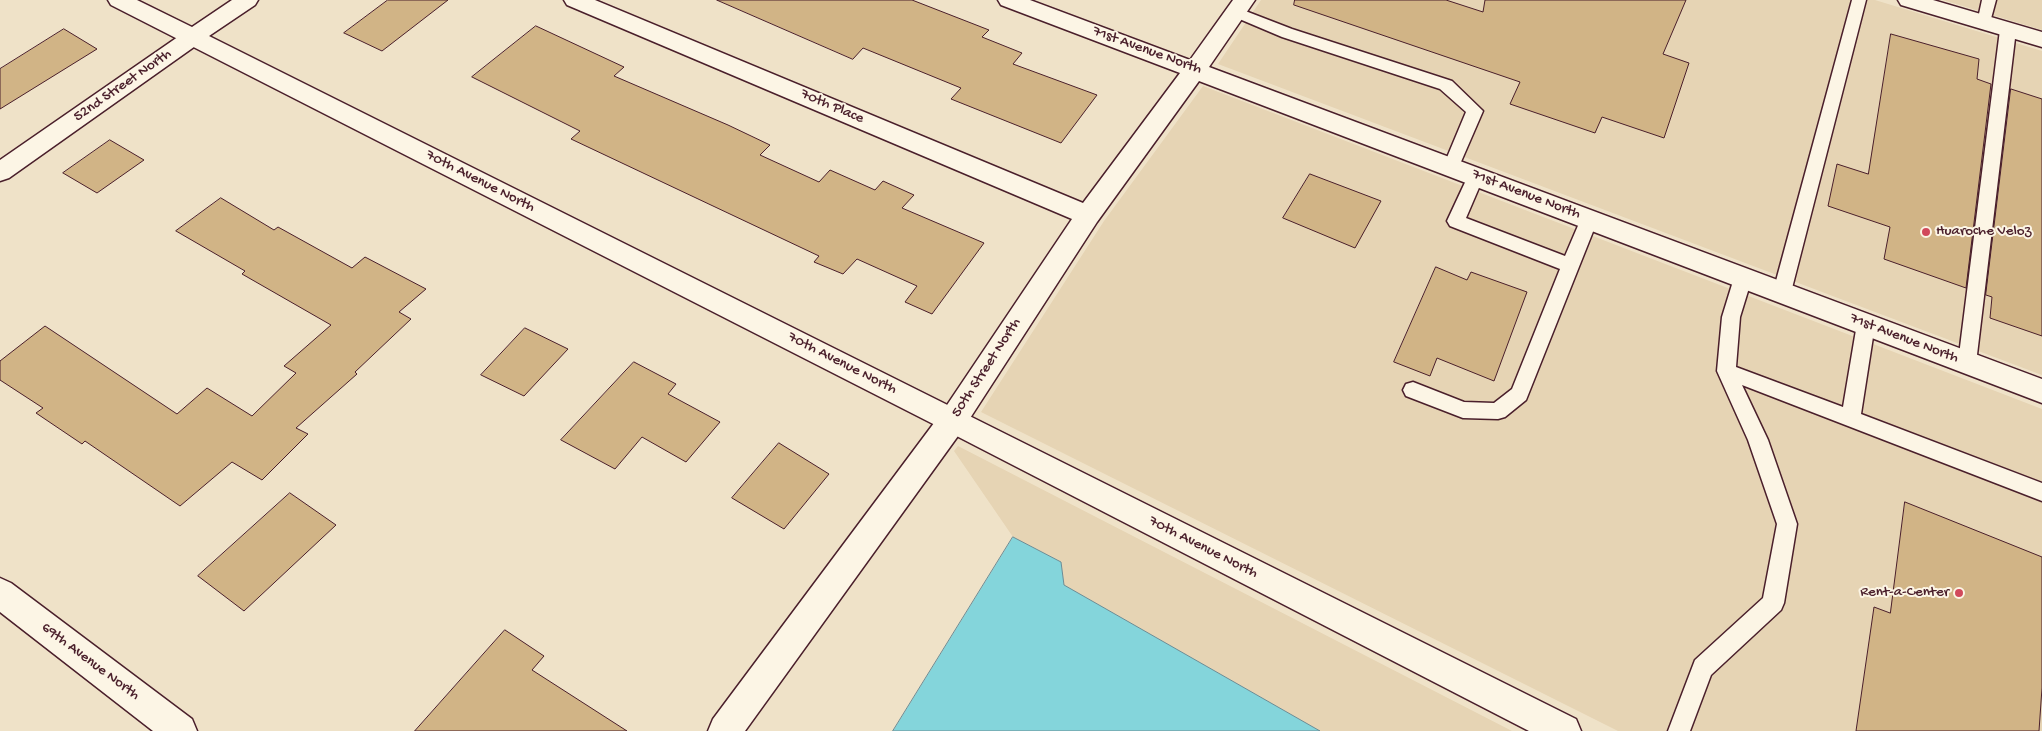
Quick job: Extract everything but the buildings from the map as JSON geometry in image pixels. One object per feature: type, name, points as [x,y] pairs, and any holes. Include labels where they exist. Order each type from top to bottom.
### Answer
[{"type":"street","name":"70th Avenue North","points":[[119,0],[953,420],[1564,731]]},
{"type":"street","name":"52nd Street North","points":[[0,172],[247,0]]},
{"type":"street","name":"70th Place","points":[[575,0],[1088,215]]},
{"type":"street","name":"71st Avenue North","points":[[1009,0],[2042,391]]},
{"type":"street","points":[[1909,0],[2042,40]]},
{"type":"street","name":"50th Street North","points":[[725,731],[953,420],[1088,215],[1196,70],[1240,6]]},
{"type":"street","name":"69th Avenue North","points":[[0,593],[180,731]]},
{"type":"lane","points":[[1782,292],[1859,0]]},
{"type":"lane","points":[[1984,23],[1989,0]]},
{"type":"lane","points":[[1240,6],[1287,33],[1446,85],[1475,111],[1451,167]]},
{"type":"lane","points":[[1967,363],[2008,30]]},
{"type":"lane","points":[[1476,176],[1456,222],[1570,264]]},
{"type":"lane","points":[[1413,390],[1463,410],[1498,411],[1518,394],[1589,219]]},
{"type":"lane","points":[[1680,731],[1703,668],[1773,603],[1787,524],[1758,440],[1726,371],[1731,317],[1743,278]]},
{"type":"lane","points":[[1851,419],[1866,324]]},
{"type":"lane","points":[[1726,371],[2042,491]]},
{"type":"shaded area","points":[[1261,0],[1875,0],[2042,51],[2042,375],[1218,64]]},
{"type":"shaded area","points":[[1943,0],[2042,0],[2042,30]]},
{"type":"shaded area","points":[[1203,86],[2042,409],[2042,731],[1618,731],[981,412],[1104,221]]},
{"type":"shaded area","points":[[958,446],[1512,731],[1320,731],[1064,585],[1061,562],[1013,537],[954,451]]},
{"type":"water","points":[[1013,537],[1061,562],[1064,585],[1320,731],[893,731]]},
{"type":"place","name":"Huaroche Veloz","points":[[1926,232]]},
{"type":"place","name":"Rent-a-Center","points":[[1959,593]]}]
